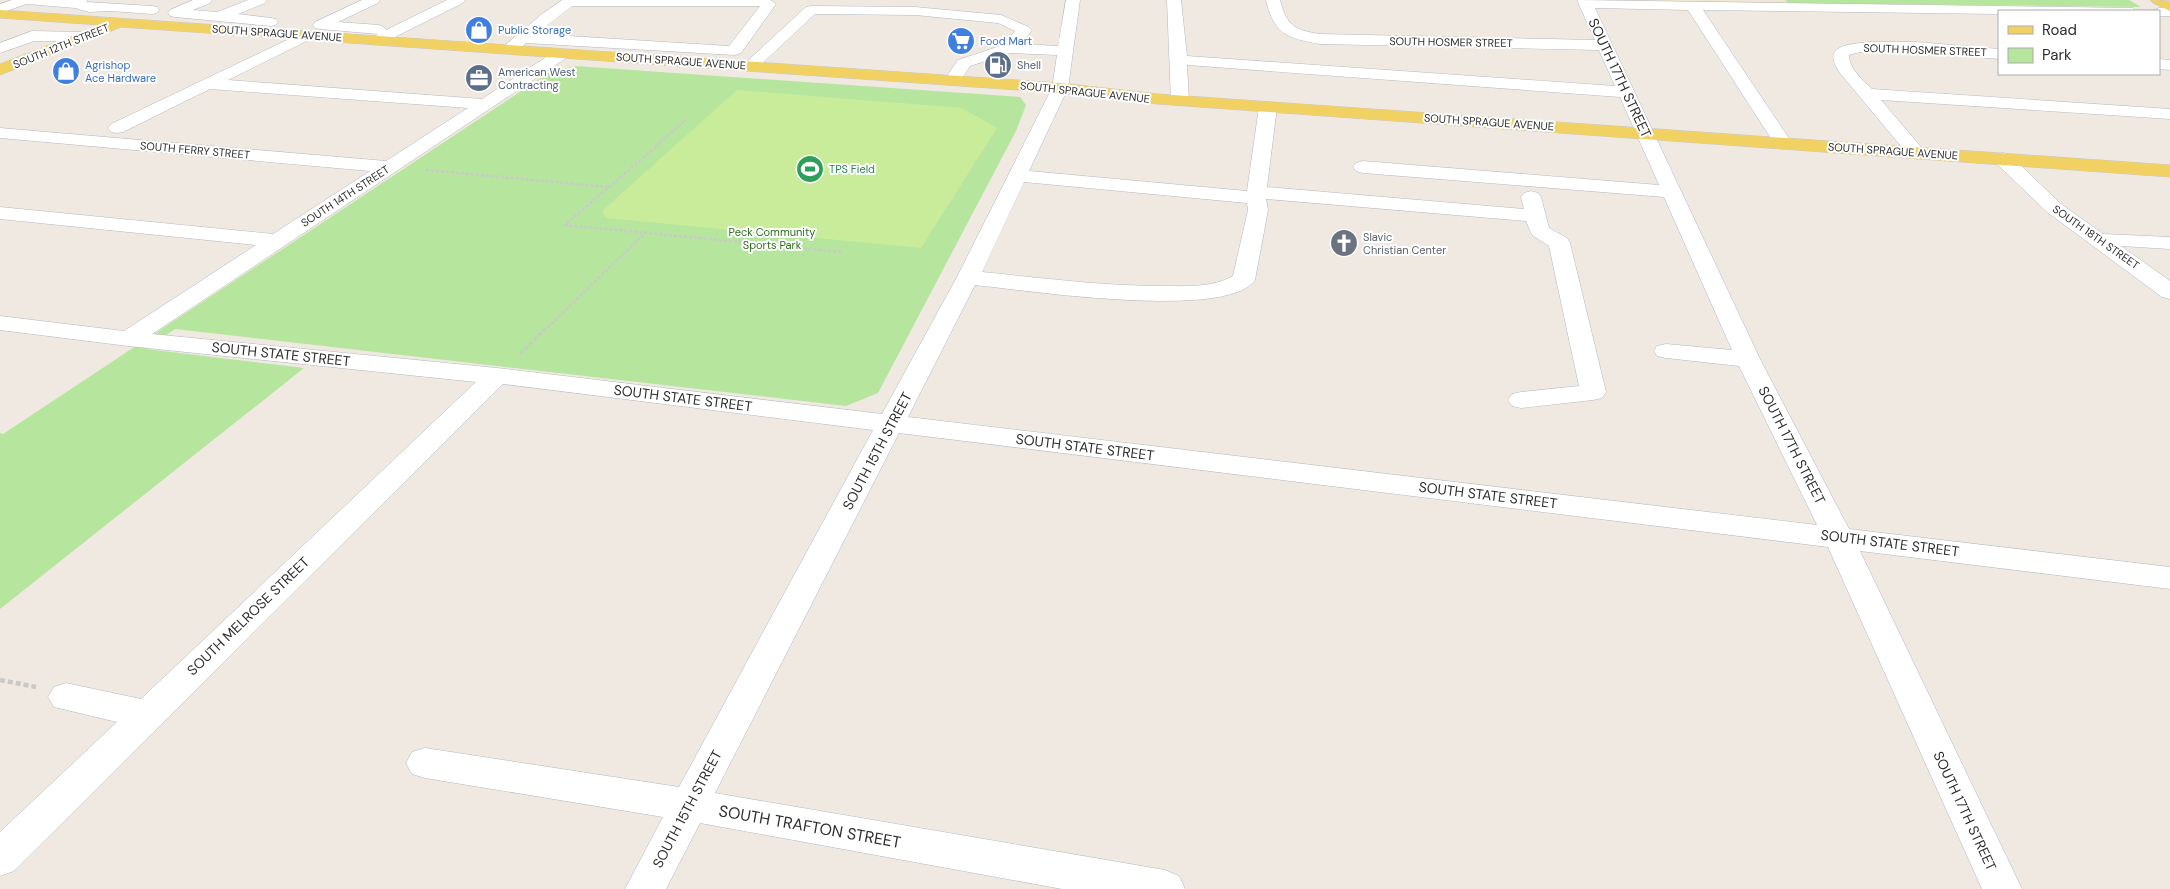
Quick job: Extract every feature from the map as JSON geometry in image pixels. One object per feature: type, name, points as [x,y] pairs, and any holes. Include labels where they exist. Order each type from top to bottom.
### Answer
[{"type":"main road","points":[[2158,0],[2170,7]]},
{"type":"main road","name":"SOUTH SPRAGUE AVENUE","points":[[0,14],[62,18],[123,15],[194,27],[308,35],[380,29],[510,49],[1060,88],[1180,101],[2170,171]]},
{"type":"main road","name":"SOUTH 12TH STREET","points":[[33,57],[83,37],[123,15]]},
{"type":"street","points":[[0,10],[26,0],[82,4],[123,15],[148,5],[177,0]]},
{"type":"street","points":[[205,0],[175,13],[217,18],[279,16]]},
{"type":"street","points":[[194,27],[260,0]]},
{"type":"street","points":[[373,0],[320,25],[380,29],[458,0]]},
{"type":"street","name":"SOUTH 15TH STREET","points":[[645,889],[892,424],[968,277],[1060,88],[1073,0]]},
{"type":"street","points":[[1174,0],[1180,101]]},
{"type":"street","name":"SOUTH HOSMER STREET","points":[[1273,0],[1280,24],[1299,35],[1343,40],[1605,45]]},
{"type":"street","points":[[510,49],[523,38],[569,2],[760,2],[769,4],[735,50],[729,52],[523,38]]},
{"type":"street","points":[[1584,2],[1693,6],[2041,10]]},
{"type":"street","name":"SOUTH 17TH STREET","points":[[1584,2],[1646,133],[1748,359],[1838,536],[2002,889]]},
{"type":"street","points":[[62,18],[82,4]]},
{"type":"street","points":[[1693,6],[1783,143]]},
{"type":"street","points":[[236,9],[279,16]]},
{"type":"street","points":[[750,66],[811,10],[915,11],[1001,19],[1024,30],[1009,48]]},
{"type":"street","points":[[250,31],[279,16]]},
{"type":"street","points":[[117,128],[308,35]]},
{"type":"street","points":[[0,48],[32,36],[83,37]]},
{"type":"street","name":"SOUTH HOSMER STREET","points":[[1867,94],[1841,62],[1841,53],[1851,49],[1884,47],[1998,54]]},
{"type":"street","points":[[952,80],[964,63],[1009,48],[1064,51]]},
{"type":"street","name":"SOUTH 14TH STREET","points":[[128,339],[563,53]]},
{"type":"street","points":[[2,65],[33,57]]},
{"type":"street","points":[[1179,60],[1627,92]]},
{"type":"street","points":[[207,84],[486,104]]},
{"type":"street","points":[[1867,94],[2170,114]]},
{"type":"street","points":[[1867,94],[1917,153]]},
{"type":"street","points":[[968,277],[1116,293],[1197,293],[1226,288],[1244,280],[1258,210],[1256,195],[1268,107]]},
{"type":"street","name":"SOUTH FERRY STREET","points":[[0,134],[389,167]]},
{"type":"street","name":"SOUTH 18TH STREET","points":[[2003,159],[2054,208],[2170,292]]},
{"type":"street","points":[[1363,167],[1672,192]]},
{"type":"street","points":[[1017,176],[1256,195],[1533,207],[1539,230],[1559,243],[1593,392],[1521,400]]},
{"type":"street","points":[[0,213],[277,241]]},
{"type":"street","points":[[2099,240],[2126,240],[2170,244]]},
{"type":"street","name":"SOUTH STATE STREET","points":[[0,323],[128,339],[497,376],[1838,536],[2170,578]]},
{"type":"street","points":[[1666,351],[1748,359]]},
{"type":"street","name":"SOUTH MELROSE STREET","points":[[0,858],[497,376]]},
{"type":"street","points":[[66,697],[147,714]]},
{"type":"street","name":"SOUTH TRAFTON STREET","points":[[426,763],[689,804],[1165,889]]},
{"type":"path","points":[[686,120],[565,225],[841,252]]},
{"type":"path","points":[[389,167],[610,187]]},
{"type":"path","points":[[497,376],[645,233]]},
{"type":"shaded area","points":[[1785,0],[1789,3],[1612,1]]},
{"type":"green space","points":[[1785,0],[2129,0],[2141,7],[1789,3]]},
{"type":"green space","name":"Peck Community Sports Park","points":[[575,66],[1020,97],[1026,105],[1016,131],[878,393],[846,406],[175,329],[146,349],[304,368],[0,609],[0,433],[3,434],[550,72]]},
{"type":"green space","name":"TPS Field","points":[[737,90],[962,108],[997,128],[921,248],[606,218],[602,211]]},
{"type":"place","name":"Public Storage","points":[[479,30]]},
{"type":"place","name":"Food Mart","points":[[961,41]]},
{"type":"place","name":"Shell","points":[[998,65]]},
{"type":"place","name":"Agrishop Ace Hardware","points":[[66,71]]},
{"type":"place","name":"American West Contracting","points":[[479,78]]},
{"type":"place","name":"TPS Field","points":[[810,169]]},
{"type":"place","name":"Slavic Christian Center","points":[[1344,243]]}]
